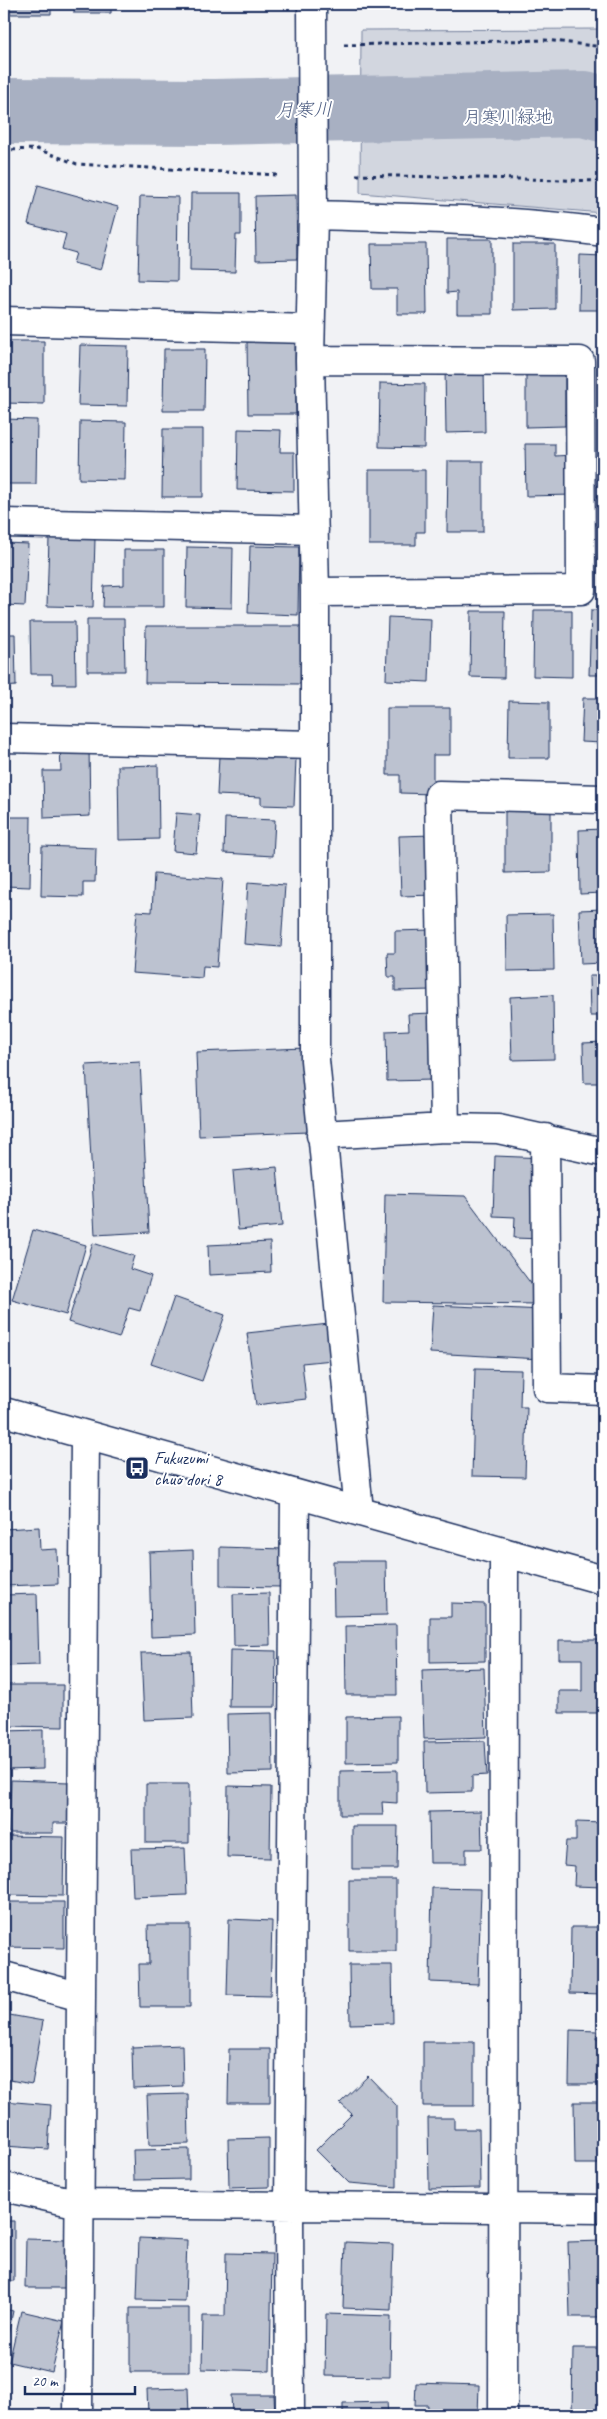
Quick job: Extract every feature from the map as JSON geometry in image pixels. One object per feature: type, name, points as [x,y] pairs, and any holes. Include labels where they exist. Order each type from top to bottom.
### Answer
[{"type":"street","points":[[312,4],[311,155],[313,215],[310,360],[315,592],[315,1060],[360,1511]]},
{"type":"street","points":[[313,215],[481,220],[559,226],[603,232]]},
{"type":"street","points":[[4,321],[310,329]]},
{"type":"street","points":[[310,360],[580,361],[581,590],[315,592]]},
{"type":"street","points":[[4,523],[314,530]]},
{"type":"street","points":[[4,738],[315,744]]},
{"type":"street","points":[[445,1128],[439,796],[603,799]]},
{"type":"street","points":[[321,1135],[445,1128],[498,1129],[603,1152]]},
{"type":"street","points":[[545,1138],[547,1388],[603,1390]]},
{"type":"street","points":[[4,1412],[603,1580]]},
{"type":"street","points":[[78,2415],[85,1435]]},
{"type":"street","points":[[290,2415],[289,2208],[295,1494]]},
{"type":"street","points":[[503,2415],[504,1552]]},
{"type":"street","points":[[4,1976],[81,1998]]},
{"type":"street","points":[[4,2187],[80,2204],[289,2208],[503,2207],[603,2209]]},
{"type":"path","points":[[312,52],[545,40],[603,47]]},
{"type":"path","points":[[4,150],[37,149],[77,164],[280,175]]},
{"type":"path","points":[[356,175],[603,181]]},
{"type":"green space","name":"月寒川緑地","points":[[603,29],[603,213],[360,193],[361,30]]},
{"type":"building","points":[[5,4],[51,4],[51,14],[5,14]]},
{"type":"building","points":[[74,4],[111,4],[111,13],[74,13]]},
{"type":"building","points":[[38,185],[118,207],[101,270],[73,263],[76,253],[62,249],[66,234],[28,224]]},
{"type":"building","points":[[191,193],[241,193],[241,235],[236,235],[235,272],[190,271]]},
{"type":"building","points":[[296,195],[297,259],[256,260],[255,196]]},
{"type":"building","points":[[140,196],[178,197],[177,281],[138,280]]},
{"type":"building","points":[[447,239],[492,239],[492,314],[457,314],[457,292],[447,293]]},
{"type":"building","points":[[371,244],[426,244],[427,314],[397,314],[397,289],[372,289]]},
{"type":"building","points":[[513,244],[555,244],[555,309],[513,310]]},
{"type":"building","points":[[580,255],[603,256],[603,310],[579,310]]},
{"type":"building","points":[[4,341],[44,341],[44,404],[4,403]]},
{"type":"building","points":[[247,342],[295,342],[296,414],[248,414]]},
{"type":"building","points":[[80,345],[128,346],[127,406],[78,405]]},
{"type":"building","points":[[164,349],[205,349],[204,411],[163,411]]},
{"type":"building","points":[[445,368],[484,368],[485,432],[446,433]]},
{"type":"building","points":[[526,375],[565,375],[565,426],[526,427]]},
{"type":"building","points":[[380,383],[425,384],[424,448],[379,447]]},
{"type":"building","points":[[4,419],[37,420],[36,484],[4,484]]},
{"type":"building","points":[[80,421],[126,422],[125,480],[79,479]]},
{"type":"building","points":[[163,429],[203,429],[203,497],[162,497]]},
{"type":"building","points":[[238,429],[281,430],[280,452],[294,452],[294,491],[237,490]]},
{"type":"building","points":[[525,444],[555,444],[555,456],[573,455],[574,495],[526,496]]},
{"type":"building","points":[[448,461],[483,461],[483,532],[447,532]]},
{"type":"building","points":[[369,470],[425,470],[425,532],[416,532],[416,545],[369,545]]},
{"type":"building","points":[[49,538],[95,539],[93,607],[47,606]]},
{"type":"building","points":[[4,543],[28,544],[25,606],[4,605]]},
{"type":"building","points":[[250,546],[299,547],[298,615],[248,613]]},
{"type":"building","points":[[187,547],[233,548],[232,608],[186,607]]},
{"type":"building","points":[[124,550],[164,550],[164,607],[103,607],[104,586],[124,585]]},
{"type":"building","points":[[534,610],[572,610],[572,677],[533,676]]},
{"type":"building","points":[[591,610],[603,610],[603,675],[589,675]]},
{"type":"building","points":[[471,611],[505,611],[504,678],[470,677]]},
{"type":"building","points":[[388,617],[431,619],[429,682],[386,680]]},
{"type":"building","points":[[87,619],[124,619],[125,671],[87,671]]},
{"type":"building","points":[[30,622],[75,622],[76,684],[53,684],[52,674],[31,674]]},
{"type":"building","points":[[146,626],[302,626],[302,684],[145,683]]},
{"type":"building","points":[[4,634],[15,634],[16,686],[4,687]]},
{"type":"building","points":[[583,698],[603,698],[603,743],[581,742]]},
{"type":"building","points":[[509,701],[549,702],[549,758],[508,758]]},
{"type":"building","points":[[387,708],[450,708],[450,755],[433,755],[433,794],[400,793],[400,775],[387,775]]},
{"type":"building","points":[[89,747],[90,816],[44,818],[43,771],[61,771],[60,748]]},
{"type":"building","points":[[219,756],[296,759],[294,806],[261,805],[261,797],[217,795]]},
{"type":"building","points":[[158,765],[159,839],[119,840],[118,766]]},
{"type":"building","points":[[551,809],[551,872],[505,873],[505,810]]},
{"type":"building","points":[[176,813],[200,815],[196,853],[173,851]]},
{"type":"building","points":[[4,817],[31,817],[30,887],[4,886]]},
{"type":"building","points":[[225,818],[275,820],[273,856],[224,853]]},
{"type":"building","points":[[603,829],[603,893],[580,894],[579,830]]},
{"type":"building","points":[[433,835],[435,895],[401,896],[399,836]]},
{"type":"building","points":[[42,846],[96,848],[95,882],[83,882],[83,897],[41,896]]},
{"type":"building","points":[[154,874],[223,879],[217,967],[203,966],[202,978],[132,973],[137,911],[152,912]]},
{"type":"building","points":[[248,882],[285,885],[281,947],[244,944]]},
{"type":"building","points":[[603,909],[603,963],[581,964],[579,910]]},
{"type":"building","points":[[553,914],[554,970],[507,971],[506,915]]},
{"type":"building","points":[[430,930],[431,990],[395,991],[395,977],[388,977],[387,953],[395,953],[395,931]]},
{"type":"building","points":[[589,976],[603,976],[603,1016],[590,1016]]},
{"type":"building","points":[[553,995],[554,1059],[512,1060],[510,997]]},
{"type":"building","points":[[432,1013],[434,1080],[387,1081],[386,1031],[409,1030],[408,1014]]},
{"type":"building","points":[[603,1042],[602,1091],[602,1083],[584,1083],[583,1043]]},
{"type":"building","points":[[306,1048],[309,1132],[199,1136],[196,1052]]},
{"type":"building","points":[[140,1062],[149,1232],[95,1235],[86,1065]]},
{"type":"building","points":[[495,1156],[545,1158],[542,1239],[514,1238],[515,1217],[493,1216]]},
{"type":"building","points":[[277,1167],[282,1226],[238,1230],[233,1171]]},
{"type":"building","points":[[385,1194],[465,1196],[538,1293],[538,1304],[383,1302]]},
{"type":"building","points":[[33,1230],[86,1245],[66,1315],[12,1300]]},
{"type":"building","points":[[270,1242],[271,1272],[209,1275],[208,1245]]},
{"type":"building","points":[[93,1243],[134,1256],[130,1269],[151,1276],[140,1311],[129,1308],[119,1338],[68,1322]]},
{"type":"building","points":[[174,1297],[225,1315],[202,1381],[151,1364]]},
{"type":"building","points":[[433,1305],[544,1310],[541,1359],[430,1353]]},
{"type":"building","points":[[329,1324],[333,1360],[302,1363],[306,1399],[256,1405],[247,1333]]},
{"type":"building","points":[[475,1369],[521,1370],[520,1407],[527,1407],[525,1477],[472,1476]]},
{"type":"building","points":[[39,1527],[40,1550],[57,1549],[58,1584],[4,1586],[4,1529]]},
{"type":"building","points":[[220,1547],[283,1549],[282,1587],[220,1586]]},
{"type":"building","points":[[193,1550],[195,1635],[151,1637],[149,1552]]},
{"type":"building","points":[[333,1561],[386,1561],[387,1615],[334,1616]]},
{"type":"building","points":[[269,1593],[270,1645],[234,1646],[233,1594]]},
{"type":"building","points":[[37,1594],[39,1665],[4,1666],[4,1595]]},
{"type":"building","points":[[451,1603],[485,1604],[485,1661],[430,1662],[430,1617],[451,1617]]},
{"type":"building","points":[[396,1625],[397,1695],[346,1695],[345,1626]]},
{"type":"building","points":[[559,1640],[603,1640],[603,1713],[559,1713],[559,1691],[582,1691],[582,1659],[559,1659]]},
{"type":"building","points":[[230,1650],[276,1651],[275,1707],[229,1707]]},
{"type":"building","points":[[191,1652],[193,1718],[144,1720],[141,1653]]},
{"type":"building","points":[[484,1668],[486,1737],[424,1739],[422,1670]]},
{"type":"building","points":[[4,1685],[63,1685],[63,1727],[4,1726]]},
{"type":"building","points":[[272,1713],[273,1772],[228,1773],[227,1714]]},
{"type":"building","points":[[398,1716],[398,1762],[346,1763],[346,1717]]},
{"type":"building","points":[[43,1730],[43,1769],[4,1770],[4,1731]]},
{"type":"building","points":[[485,1741],[487,1775],[472,1776],[472,1792],[425,1793],[424,1742]]},
{"type":"building","points":[[397,1770],[397,1803],[382,1802],[383,1815],[340,1815],[340,1771]]},
{"type":"building","points":[[11,1780],[69,1782],[69,1823],[53,1823],[53,1833],[9,1833]]},
{"type":"building","points":[[146,1784],[189,1784],[189,1843],[146,1843]]},
{"type":"building","points":[[228,1786],[271,1787],[270,1858],[227,1857]]},
{"type":"building","points":[[481,1811],[482,1849],[466,1849],[466,1863],[430,1863],[429,1812]]},
{"type":"building","points":[[576,1822],[603,1823],[603,1887],[574,1886],[575,1866],[564,1865],[566,1841],[576,1841]]},
{"type":"building","points":[[352,1826],[398,1826],[397,1869],[352,1869]]},
{"type":"building","points":[[4,1836],[64,1837],[63,1896],[4,1895]]},
{"type":"building","points":[[185,1848],[187,1895],[133,1897],[131,1849]]},
{"type":"building","points":[[349,1880],[396,1880],[396,1951],[349,1951]]},
{"type":"building","points":[[432,1888],[481,1889],[478,1984],[430,1982]]},
{"type":"building","points":[[4,1902],[64,1902],[64,1948],[4,1947]]},
{"type":"building","points":[[229,1919],[272,1921],[270,1996],[227,1995]]},
{"type":"building","points":[[148,1925],[190,1925],[190,2007],[140,2007],[139,1964],[149,1964]]},
{"type":"building","points":[[571,1927],[603,1927],[603,1994],[570,1993]]},
{"type":"building","points":[[349,1965],[392,1965],[393,2023],[350,2024]]},
{"type":"building","points":[[4,2014],[43,2021],[32,2084],[4,2079]]},
{"type":"building","points":[[570,2030],[597,2031],[596,2039],[603,2039],[603,2084],[569,2084]]},
{"type":"building","points":[[423,2042],[474,2042],[474,2106],[423,2106]]},
{"type":"building","points":[[182,2045],[183,2086],[133,2088],[132,2047]]},
{"type":"building","points":[[229,2049],[270,2049],[270,2103],[228,2103]]},
{"type":"building","points":[[368,2076],[397,2106],[397,2187],[349,2183],[316,2150],[352,2114],[340,2103]]},
{"type":"building","points":[[188,2094],[189,2144],[149,2145],[147,2095]]},
{"type":"building","points":[[4,2101],[51,2105],[48,2149],[4,2146]]},
{"type":"building","points":[[574,2102],[603,2102],[603,2164],[575,2164]]},
{"type":"building","points":[[428,2118],[454,2118],[454,2129],[479,2129],[480,2188],[429,2189]]},
{"type":"building","points":[[269,2138],[269,2187],[229,2188],[228,2139]]},
{"type":"building","points":[[189,2149],[189,2179],[134,2180],[133,2150]]},
{"type":"building","points":[[4,2221],[14,2221],[14,2281],[4,2281]]},
{"type":"building","points":[[139,2238],[187,2240],[185,2301],[137,2300]]},
{"type":"building","points":[[26,2239],[67,2240],[66,2288],[25,2288]]},
{"type":"building","points":[[603,2241],[603,2317],[570,2317],[568,2242]]},
{"type":"building","points":[[345,2242],[393,2244],[391,2310],[343,2308]]},
{"type":"building","points":[[226,2253],[272,2254],[270,2371],[202,2369],[203,2316],[225,2316]]},
{"type":"building","points":[[130,2308],[189,2308],[189,2372],[130,2372]]},
{"type":"building","points":[[4,2309],[13,2311],[4,2355]]},
{"type":"building","points":[[21,2311],[64,2321],[52,2372],[9,2362]]},
{"type":"building","points":[[326,2314],[391,2316],[390,2377],[325,2376]]},
{"type":"building","points":[[573,2348],[603,2348],[603,2415],[572,2415]]},
{"type":"building","points":[[416,2383],[479,2385],[478,2415],[427,2415],[428,2405],[415,2405]]},
{"type":"building","points":[[188,2388],[189,2415],[148,2415],[147,2389]]},
{"type":"building","points":[[231,2395],[274,2395],[275,2415],[232,2415]]},
{"type":"building","points":[[387,2402],[388,2415],[343,2415],[343,2403]]},
{"type":"waterway","name":"月寒川","points":[[4,111],[214,112],[584,104],[603,109]]},
{"type":"place","name":"Fukuzumi chuo dori 8","points":[[137,1468]]}]
